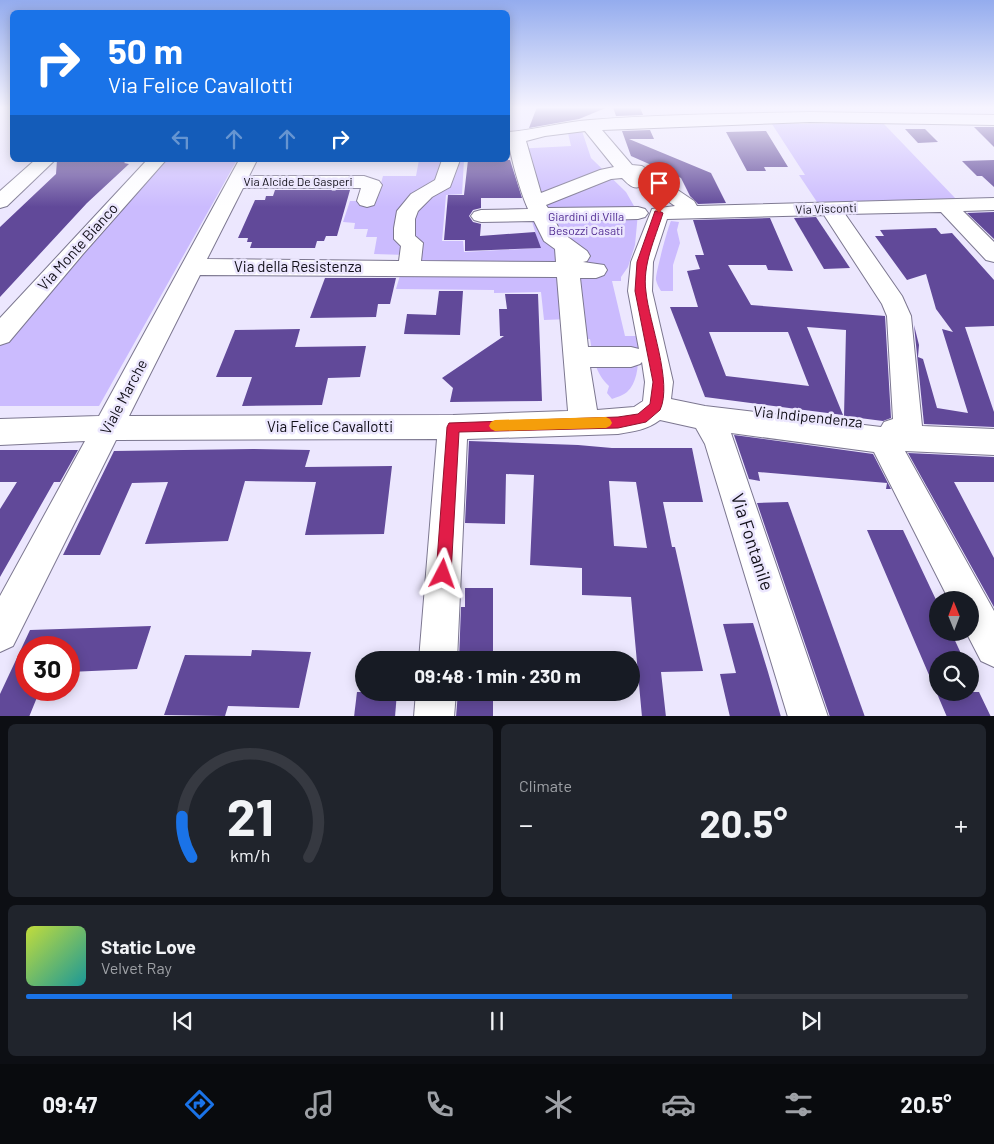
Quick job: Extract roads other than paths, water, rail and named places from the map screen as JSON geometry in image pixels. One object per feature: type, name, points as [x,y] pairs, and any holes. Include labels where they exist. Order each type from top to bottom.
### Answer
[{"type":"street","points":[[516,140],[538,208],[552,236],[567,258],[576,362],[584,423]]},
{"type":"street","points":[[606,140],[626,170],[648,213],[640,291],[658,382],[656,407],[706,419]]},
{"type":"street","points":[[0,202],[44,162]]},
{"type":"street","name":"Via Monte Bianco","points":[[0,335],[75,249],[156,162]]},
{"type":"street","name":"Viale Marche","points":[[0,633],[247,162]]},
{"type":"street","points":[[406,268],[412,243],[405,239],[403,224],[409,207],[419,196],[443,183],[450,162]]},
{"type":"street","points":[[481,216],[538,208],[607,174],[626,170],[634,170],[687,205]]},
{"type":"street","name":"Via Alcide De Gasperi","points":[[237,182],[364,182],[372,186],[367,201]]},
{"type":"street","name":"Via Visconti","points":[[538,208],[648,213],[994,204]]},
{"type":"street","points":[[946,205],[992,251]]},
{"type":"street","points":[[830,208],[893,302],[899,316],[896,439],[964,591]]},
{"type":"street","name":"Via della Resistenza","points":[[192,267],[406,268],[567,258],[601,273]]},
{"type":"street","points":[[576,362],[631,357]]},
{"type":"street","name":"Via Felice Cavallotti","points":[[0,432],[108,428],[453,427],[618,422],[641,418],[656,407]]},
{"type":"street","name":"Via Indipendenza","points":[[706,419],[896,439],[994,442]]},
{"type":"street","name":"Via Fontanile","points":[[706,419],[719,440],[808,716]]},
{"type":"street","points":[[439,651],[453,427]]},
{"type":"street","points":[[979,620],[994,648]]},
{"type":"street","points":[[434,716],[435,701]]},
{"type":"park label","name":"Giardini di Villa Besozzi Casati","points":[[586,224]]}]
